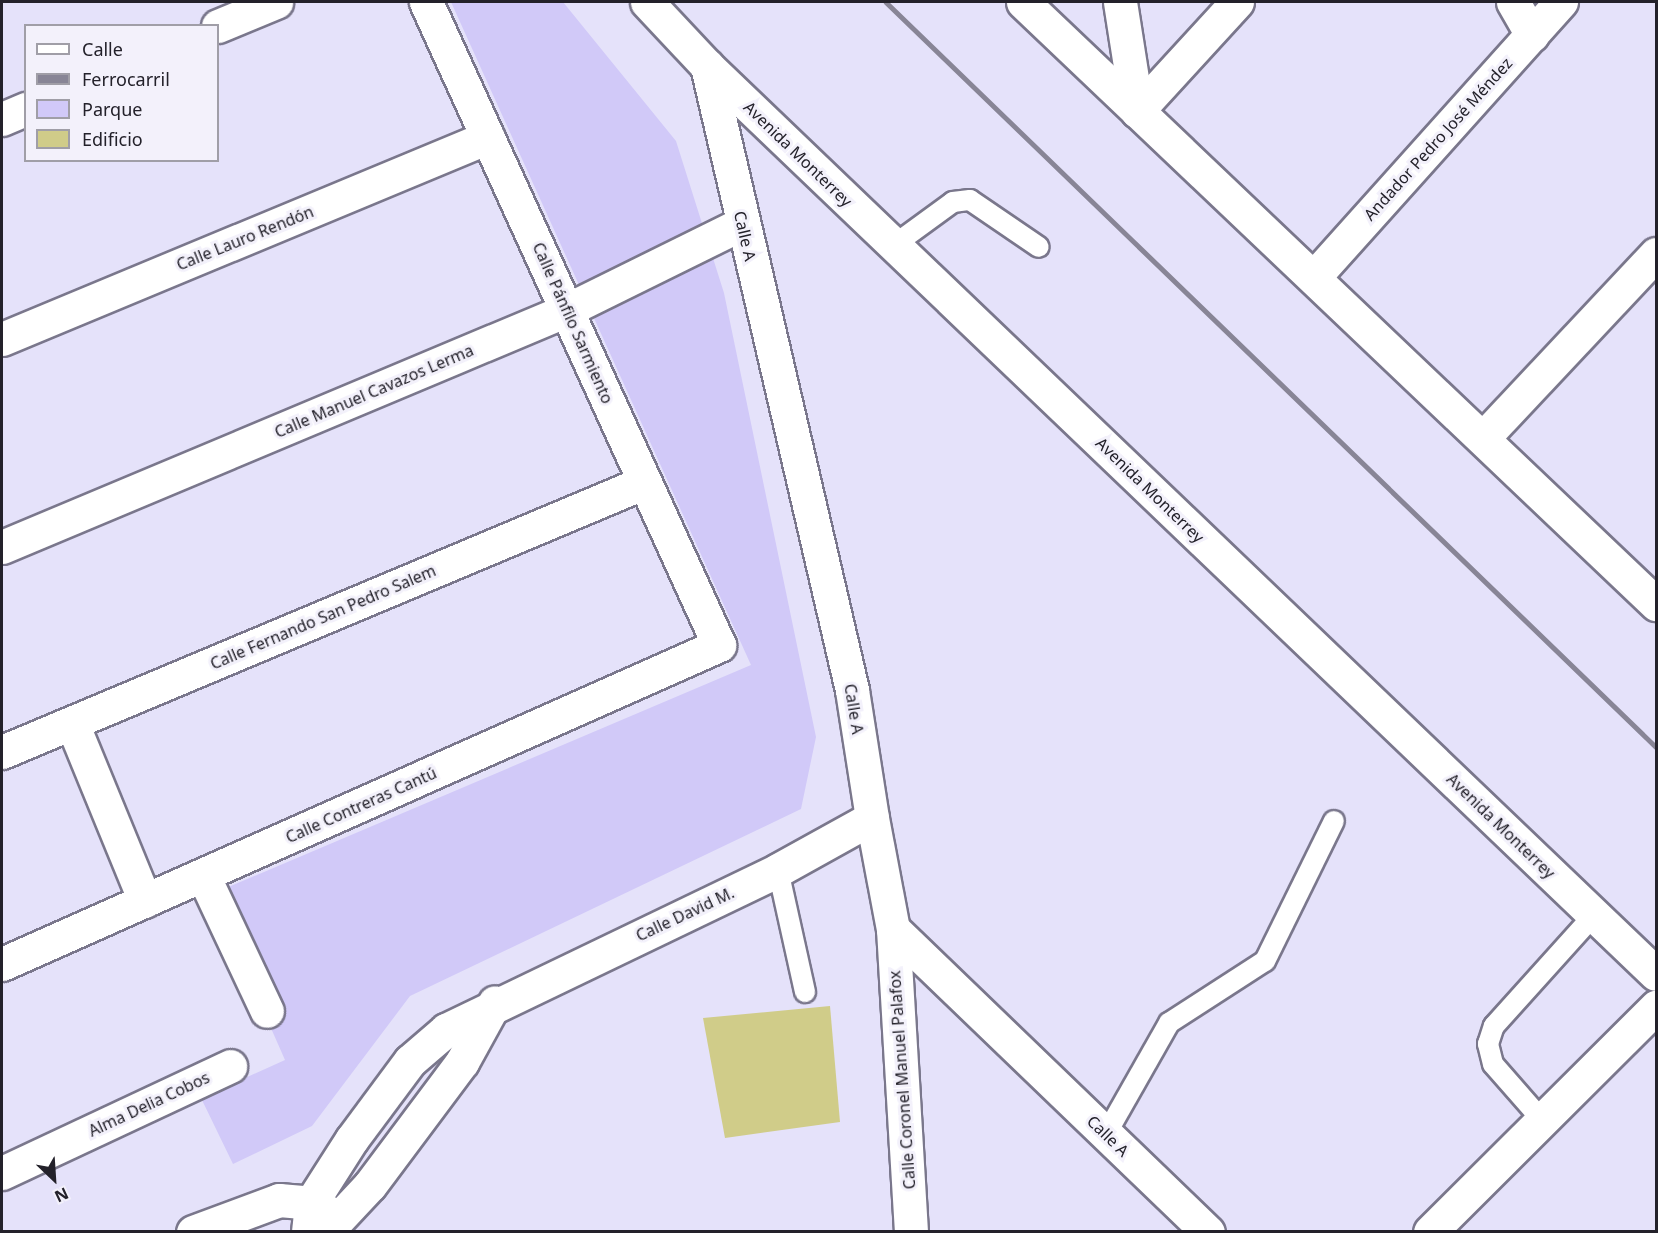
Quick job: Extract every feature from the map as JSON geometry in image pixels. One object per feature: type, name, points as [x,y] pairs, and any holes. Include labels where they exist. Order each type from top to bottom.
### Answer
[{"type":"street","points":[[219,26],[276,2]]},
{"type":"street","name":"Calle Pánfilo Sarmiento","points":[[426,2],[720,645]]},
{"type":"street","name":"Avenida Monterrey","points":[[647,2],[707,66],[1656,974]]},
{"type":"street","points":[[674,2],[707,66]]},
{"type":"street","points":[[1023,2],[1484,437],[1656,604]]},
{"type":"street","points":[[1120,2],[1137,111]]},
{"type":"street","points":[[1137,111],[1237,2]]},
{"type":"street","points":[[1513,2],[1550,12]]},
{"type":"street","name":"Andador Pedro José Méndez","points":[[1314,277],[1550,12]]},
{"type":"street","name":"Calle A","points":[[707,66],[741,224],[852,690],[872,818],[893,929],[1208,1232]]},
{"type":"street","points":[[2,119],[24,110]]},
{"type":"street","name":"Calle Lauro Rendón","points":[[2,339],[488,137]]},
{"type":"street","name":"Calle Manuel Cavazos Lerma","points":[[2,548],[567,310],[741,224]]},
{"type":"street","points":[[1484,437],[1656,254]]},
{"type":"street","name":"Calle Fernando San Pedro Salem","points":[[2,752],[645,483]]},
{"type":"street","name":"Calle Contreras Cantú","points":[[2,964],[720,645]]},
{"type":"street","points":[[72,723],[145,901]]},
{"type":"street","name":"Calle David M.","points":[[310,1217],[410,1061],[446,1030],[495,1002],[778,870],[872,818]]},
{"type":"street","points":[[203,875],[267,1011]]},
{"type":"street","name":"Calle Coronel Manuel Palafox","points":[[893,929],[911,1232]]},
{"type":"street","points":[[193,1232],[279,1200],[310,1217],[334,1226],[462,1062],[495,1002]]},
{"type":"street","points":[[1430,1232],[1656,1007]]},
{"type":"street","name":"Alma Delia Cobos","points":[[2,1173],[230,1066]]},
{"type":"lane","points":[[894,245],[953,202],[970,200],[1039,247]]},
{"type":"lane","points":[[1107,1134],[1170,1023],[1264,961],[1334,821]]},
{"type":"lane","points":[[778,870],[806,992]]},
{"type":"lane","points":[[1542,1120],[1494,1064],[1488,1044],[1494,1026],[1594,915]]},
{"type":"green space","points":[[451,2],[563,2],[676,141],[724,293],[816,737],[801,809],[410,996],[312,1126],[233,1164],[201,1098],[285,1060],[212,894],[751,665]]},
{"type":"building","points":[[830,1006],[840,1122],[725,1138],[703,1018]]},
{"type":"railway","points":[[886,2],[1656,747]]}]
